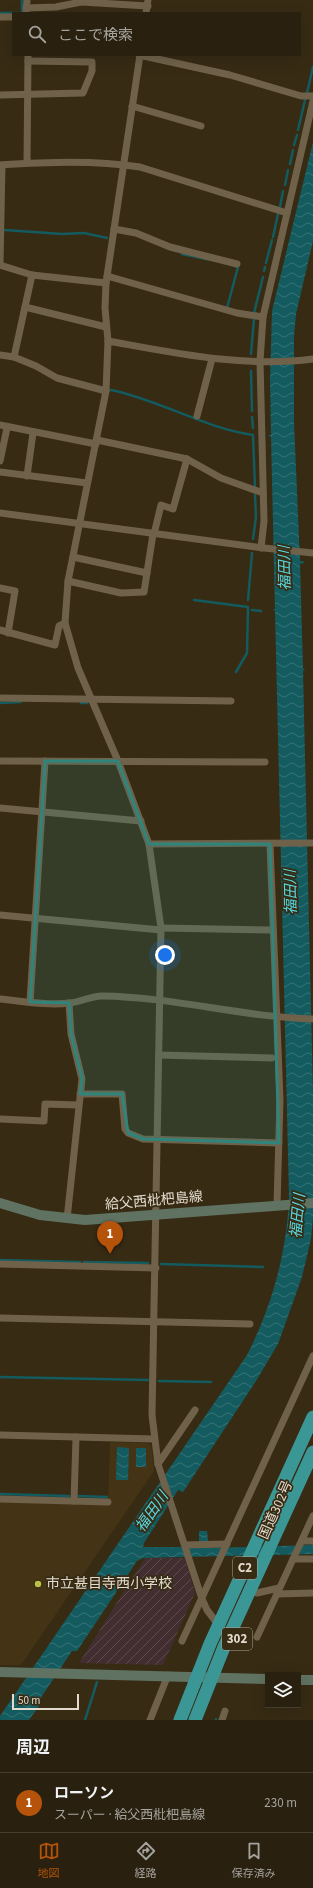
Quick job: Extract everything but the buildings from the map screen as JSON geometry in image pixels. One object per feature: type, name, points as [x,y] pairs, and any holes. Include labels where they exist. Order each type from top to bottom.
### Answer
[{"type":"highway","points":[[303,1440],[313,1413]]},
{"type":"highway","name":"C2","points":[[180,1720],[210,1644],[313,1417]]},
{"type":"highway","name":"C2","points":[[195,1720],[224,1646],[312,1460]]},
{"type":"highway","name":"国道302号","points":[[203,1720],[219,1677],[281,1539],[312,1460]]},
{"type":"main road","name":"給父西枇杷島線","points":[[0,1203],[40,1215],[67,1219],[99,1220],[157,1214],[313,1203]]},
{"type":"main road","points":[[0,1672],[168,1675],[265,1679]]},
{"type":"main road","points":[[301,1680],[313,1680]]},
{"type":"street","points":[[27,0],[26,10],[56,7],[81,2],[147,6]]},
{"type":"street","points":[[0,17],[12,17]]},
{"type":"street","points":[[140,56],[106,280],[104,308],[108,341],[106,391],[68,581],[65,623],[78,668],[118,761],[150,844],[161,929],[157,1214],[152,1415],[154,1439],[159,1466],[202,1599],[207,1610],[234,1645]]},
{"type":"street","points":[[144,56],[230,75],[301,96],[313,96]]},
{"type":"street","points":[[0,95],[29,94],[83,93],[92,71],[92,62],[28,58],[29,94],[28,163]]},
{"type":"street","points":[[264,548],[263,317],[313,101]]},
{"type":"street","points":[[132,106],[201,126]]},
{"type":"street","points":[[263,317],[237,313],[106,280],[32,275],[0,264],[1,165],[64,162],[140,167],[287,213]]},
{"type":"street","points":[[114,229],[136,233],[170,247],[237,264]]},
{"type":"street","points":[[14,357],[32,275]]},
{"type":"street","points":[[25,307],[106,327]]},
{"type":"street","points":[[108,341],[212,359],[262,361],[313,360]]},
{"type":"street","points":[[0,355],[14,357],[36,366],[57,378],[106,391]]},
{"type":"street","points":[[197,416],[212,359]]},
{"type":"street","points":[[0,461],[3,426],[187,459],[220,478],[263,493]]},
{"type":"street","points":[[27,476],[33,432]]},
{"type":"street","points":[[68,581],[121,593],[144,592],[154,534],[161,505],[173,509],[187,459]]},
{"type":"street","points":[[0,472],[87,483]]},
{"type":"street","points":[[0,513],[310,553]]},
{"type":"street","points":[[73,557],[147,573]]},
{"type":"street","points":[[0,588],[15,590],[8,633]]},
{"type":"street","points":[[0,630],[55,645],[59,626],[65,623]]},
{"type":"street","points":[[0,698],[231,701]]},
{"type":"street","points":[[0,761],[265,762]]},
{"type":"street","points":[[30,1002],[45,761]]},
{"type":"street","points":[[0,808],[141,821]]},
{"type":"street","points":[[150,844],[313,843]]},
{"type":"street","points":[[272,844],[273,930],[280,1100],[278,1205]]},
{"type":"street","points":[[0,915],[161,929],[273,930]]},
{"type":"street","points":[[0,999],[30,1002],[69,1003],[100,996],[159,1001],[277,1017],[313,1019]]},
{"type":"street","points":[[67,1219],[74,1162],[78,1105],[82,1079],[71,1034],[69,1003]]},
{"type":"street","points":[[159,1055],[272,1058]]},
{"type":"street","points":[[80,1094],[122,1094],[125,1129],[128,1133],[143,1139],[279,1143]]},
{"type":"street","points":[[0,1119],[44,1121],[45,1104],[78,1105]]},
{"type":"street","points":[[0,1264],[156,1268]]},
{"type":"street","points":[[0,1318],[250,1324]]},
{"type":"street","points":[[182,1641],[313,1356]]},
{"type":"street","points":[[159,1466],[195,1410]]},
{"type":"street","points":[[0,1435],[154,1439]]},
{"type":"street","points":[[74,1501],[76,1437]]},
{"type":"street","points":[[0,1499],[108,1502]]},
{"type":"street","points":[[256,1637],[313,1516]]},
{"type":"street","points":[[301,1543],[313,1541]]},
{"type":"street","points":[[186,1546],[209,1544],[227,1545]]},
{"type":"street","points":[[293,1559],[313,1560]]},
{"type":"street","points":[[257,1593],[278,1591],[313,1593]]},
{"type":"street","points":[[150,1720],[168,1675]]},
{"type":"street","points":[[222,1720],[225,1711]]},
{"type":"highlighted area","points":[[45,761],[118,761],[149,844],[270,844],[279,1143],[143,1139],[128,1133],[122,1094],[80,1094],[82,1079],[71,1034],[69,1003],[30,1002]]},
{"type":"shaded area","name":"市立甚目寺西小学校","points":[[110,1442],[147,1443],[151,1445],[154,1471],[23,1662],[20,1665],[0,1665],[0,1502],[108,1505]]},
{"type":"shaded area","points":[[145,1558],[185,1558],[195,1593],[163,1665],[79,1663]]},
{"type":"water","name":"福田川","points":[[313,142],[313,241],[296,314],[294,336],[294,422],[300,561],[303,561],[304,563],[300,564],[303,668],[305,670],[303,671],[313,1094],[313,1217],[311,1239],[302,1277],[278,1344],[256,1381],[183,1492],[178,1490],[144,1543],[143,1547],[199,1547],[199,1531],[207,1531],[209,1548],[313,1545],[313,1554],[143,1558],[137,1561],[77,1651],[72,1651],[40,1699],[39,1706],[29,1720],[0,1720],[0,1716],[247,1355],[271,1298],[277,1278],[285,1238],[289,1197],[275,611],[273,609],[275,609],[271,437],[268,435],[271,435],[270,379],[272,311]]},
{"type":"water","points":[[117,1447],[129,1448],[128,1480],[116,1480]]},
{"type":"water","points":[[136,1448],[146,1448],[146,1467],[136,1467]]},
{"type":"waterway","points":[[22,0],[22,12]]},
{"type":"waterway","points":[[0,13],[12,13]]},
{"type":"waterway","points":[[307,93],[313,67]]},
{"type":"waterway","points":[[298,130],[305,100]]},
{"type":"waterway","points":[[294,145],[297,135]]},
{"type":"waterway","points":[[290,164],[293,150]]},
{"type":"waterway","points":[[285,185],[288,170]]},
{"type":"waterway","points":[[280,207],[283,191]]},
{"type":"waterway","points":[[273,237],[278,214]]},
{"type":"waterway","points":[[5,230],[62,234],[84,233],[107,238]]},
{"type":"waterway","points":[[266,263],[272,240]]},
{"type":"waterway","points":[[182,254],[211,260]]},
{"type":"waterway","points":[[227,308],[238,267],[235,266]]},
{"type":"waterway","points":[[264,271],[265,267]]},
{"type":"waterway","points":[[254,313],[263,277]]},
{"type":"waterway","points":[[251,354],[254,319]]},
{"type":"waterway","points":[[251,371],[252,411]]},
{"type":"waterway","points":[[111,390],[147,400],[217,426],[253,435]]},
{"type":"waterway","points":[[252,417],[253,428]]},
{"type":"waterway","points":[[253,435],[255,488]]},
{"type":"waterway","points":[[253,539],[256,517],[255,495]]},
{"type":"waterway","points":[[248,600],[252,553]]},
{"type":"waterway","points":[[194,600],[248,607],[247,653],[236,672]]},
{"type":"waterway","points":[[252,610],[261,611]]},
{"type":"waterway","points":[[0,703],[21,702]]},
{"type":"waterway","points":[[81,703],[87,703]]},
{"type":"waterway","points":[[0,1260],[80,1262]]},
{"type":"waterway","points":[[84,1262],[148,1263]]},
{"type":"waterway","points":[[161,1264],[263,1267]]},
{"type":"waterway","points":[[0,1377],[148,1380]]},
{"type":"waterway","points":[[159,1381],[211,1382]]},
{"type":"waterway","points":[[0,1494],[69,1496]]},
{"type":"waterway","points":[[79,1496],[107,1497]]},
{"type":"waterway","points":[[85,1720],[97,1682]]},
{"type":"place","name":"ローソン","points":[[110,1254]]},
{"type":"place","name":"市立甚目寺西小学校","points":[[38,1584]]}]
